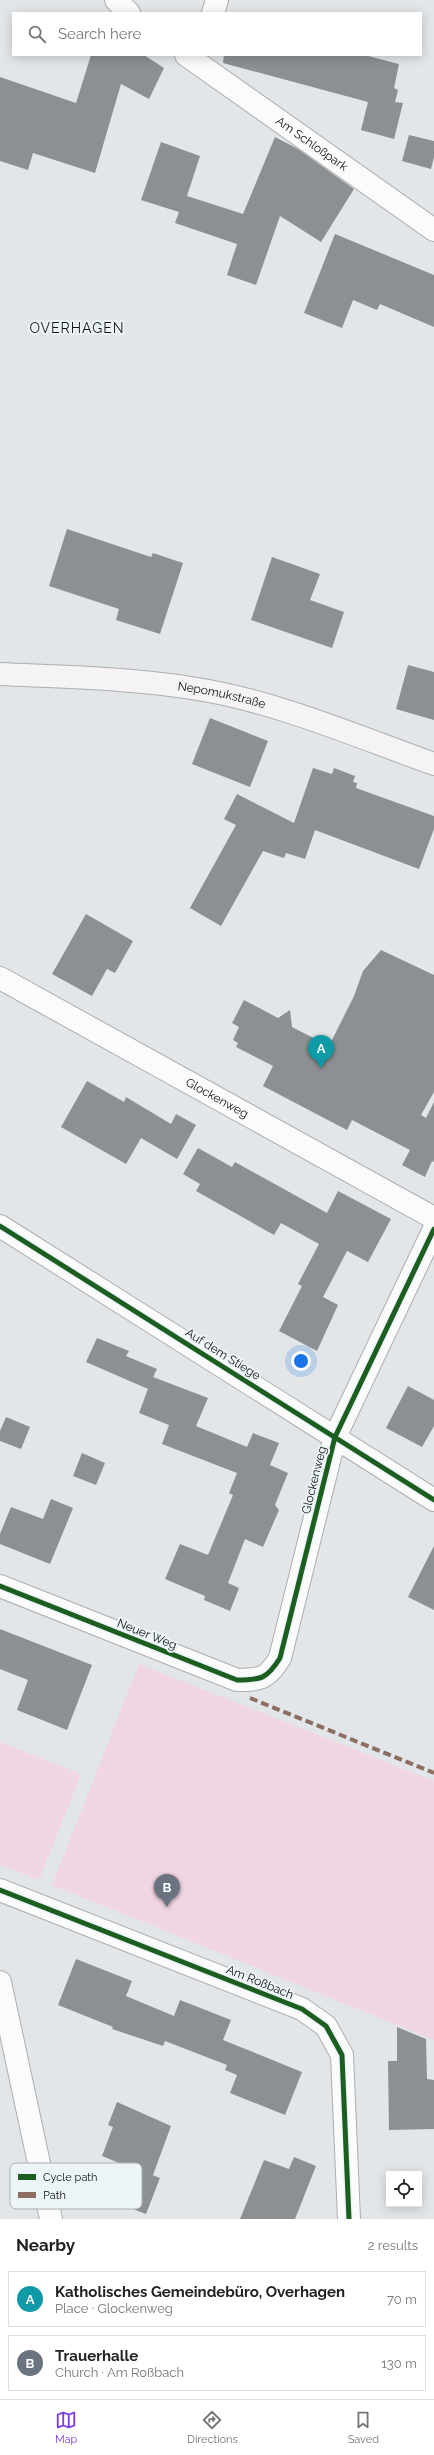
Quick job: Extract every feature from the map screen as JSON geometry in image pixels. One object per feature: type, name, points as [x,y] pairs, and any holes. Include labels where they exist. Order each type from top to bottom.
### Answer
[{"type":"main road","name":"Nepomukstraße","points":[[0,674],[105,679],[192,688],[278,709],[434,764]]},
{"type":"street","points":[[116,0],[128,12]]},
{"type":"street","points":[[213,12],[217,0]]},
{"type":"street","name":"Am Schloßpark","points":[[195,58],[434,230]]},
{"type":"street","name":"Glockenweg","points":[[0,978],[434,1218]]},
{"type":"street","name":"Auf dem Stiege","points":[[0,1226],[434,1500]]},
{"type":"street","name":"Glockenweg","points":[[280,1658],[335,1437],[434,1229]]},
{"type":"street","name":"Neuer Weg","points":[[0,1586],[237,1680],[257,1680],[271,1672],[280,1658]]},
{"type":"street","name":"Am Roßbach","points":[[0,1890],[302,2009],[326,2026],[342,2055],[349,2219]]},
{"type":"street","points":[[0,1982],[39,2163]]},
{"type":"street","points":[[49,2209],[51,2219]]},
{"type":"shaded area","points":[[139,1664],[434,1781],[434,2040],[52,1885]]},
{"type":"shaded area","points":[[0,1742],[81,1774],[39,1880],[0,1865]]},
{"type":"building","points":[[91,56],[146,56],[164,68],[149,99],[121,84],[95,173],[33,153],[28,170],[0,161],[0,77],[76,103]]},
{"type":"building","points":[[224,56],[368,56],[399,64],[394,88],[398,90],[395,102],[403,103],[394,139],[361,130],[368,102],[223,63]]},
{"type":"building","points":[[409,135],[434,141],[434,157],[431,169],[402,161]]},
{"type":"building","points":[[275,137],[298,149],[354,189],[321,242],[280,216],[256,285],[227,275],[237,244],[175,223],[179,212],[141,200],[161,142],[200,156],[187,196],[243,214]]},
{"type":"building","points":[[335,234],[434,275],[434,327],[380,304],[377,310],[353,300],[342,328],[304,313]]},
{"type":"building","points":[[67,529],[151,557],[153,553],[183,563],[160,634],[116,620],[119,609],[49,586]]},
{"type":"building","points":[[272,557],[320,574],[310,600],[344,612],[332,648],[251,620]]},
{"type":"building","points":[[408,665],[434,672],[434,720],[396,709]]},
{"type":"building","points":[[210,718],[268,741],[250,787],[192,764]]},
{"type":"building","points":[[313,768],[332,774],[334,768],[355,776],[353,782],[357,783],[356,788],[434,816],[434,829],[419,869],[315,830],[305,859],[286,853],[284,858],[263,851],[221,926],[190,908],[236,825],[224,819],[237,794],[294,823]]},
{"type":"building","points":[[86,914],[133,941],[115,973],[107,969],[92,996],[52,974]]},
{"type":"building","points":[[381,950],[434,975],[434,1092],[421,1115],[426,1118],[434,1102],[434,1162],[432,1161],[425,1177],[402,1165],[410,1150],[352,1120],[347,1130],[263,1086],[273,1066],[236,1047],[238,1043],[233,1040],[239,1027],[232,1023],[244,1000],[278,1018],[290,1010],[292,1027],[329,1046],[354,996],[363,971]]},
{"type":"building","points":[[87,1081],[124,1102],[126,1097],[171,1124],[176,1114],[196,1125],[177,1159],[141,1138],[126,1164],[61,1127]]},
{"type":"building","points":[[198,1148],[232,1167],[235,1162],[327,1213],[338,1191],[391,1219],[368,1262],[347,1251],[323,1297],[338,1305],[317,1351],[279,1331],[302,1286],[298,1284],[319,1244],[281,1223],[274,1235],[196,1191],[200,1184],[183,1174]]},
{"type":"building","points":[[97,1338],[129,1351],[126,1356],[157,1369],[153,1377],[208,1398],[196,1426],[247,1447],[253,1433],[279,1443],[270,1465],[288,1473],[275,1505],[279,1510],[263,1547],[245,1539],[228,1583],[239,1588],[230,1611],[204,1600],[205,1596],[165,1579],[180,1544],[208,1555],[233,1495],[229,1493],[237,1473],[162,1444],[169,1425],[139,1413],[148,1389],[86,1362]]},
{"type":"building","points":[[408,1386],[434,1400],[434,1426],[422,1447],[386,1428]]},
{"type":"building","points":[[6,1417],[30,1427],[21,1449],[0,1441],[0,1431]]},
{"type":"building","points":[[82,1453],[105,1463],[96,1485],[73,1476]]},
{"type":"building","points":[[51,1499],[73,1508],[50,1564],[0,1544],[0,1534],[11,1507],[43,1519]]},
{"type":"building","points":[[434,1546],[434,1610],[408,1597]]},
{"type":"building","points":[[0,1629],[92,1665],[67,1730],[17,1710],[28,1680],[0,1669]]},
{"type":"building","points":[[76,1959],[132,1981],[126,1996],[174,2016],[180,2000],[231,2020],[223,2040],[302,2072],[285,2115],[230,2093],[237,2075],[225,2070],[227,2065],[165,2041],[163,2046],[112,2029],[113,2027],[58,2005]]},
{"type":"building","points":[[397,2027],[426,2039],[427,2079],[434,2080],[434,2129],[389,2130],[388,2061],[397,2061]]},
{"type":"building","points":[[117,2102],[171,2126],[153,2175],[145,2172],[160,2178],[146,2214],[133,2209],[142,2209],[142,2163],[119,2163],[102,2156],[113,2127],[108,2125]]},
{"type":"building","points":[[294,2157],[316,2166],[295,2219],[240,2219],[264,2160],[289,2169]]},
{"type":"marked path","points":[[250,1698],[434,1773]]},
{"type":"cycle path","points":[[0,1226],[434,1500]]},
{"type":"cycle path","points":[[0,1586],[237,1680],[258,1679],[267,1674],[280,1658],[335,1437],[434,1229]]},
{"type":"cycle path","points":[[0,1890],[302,2009],[326,2026],[342,2055],[349,2219]]},
{"type":"place","name":"Katholisches Gemeindebüro, Overhagen","points":[[321,1068]]},
{"type":"place","name":"Trauerhalle","points":[[167,1907]]},
{"type":"district","name":"OVERHAGEN","points":[[77,328]]}]
